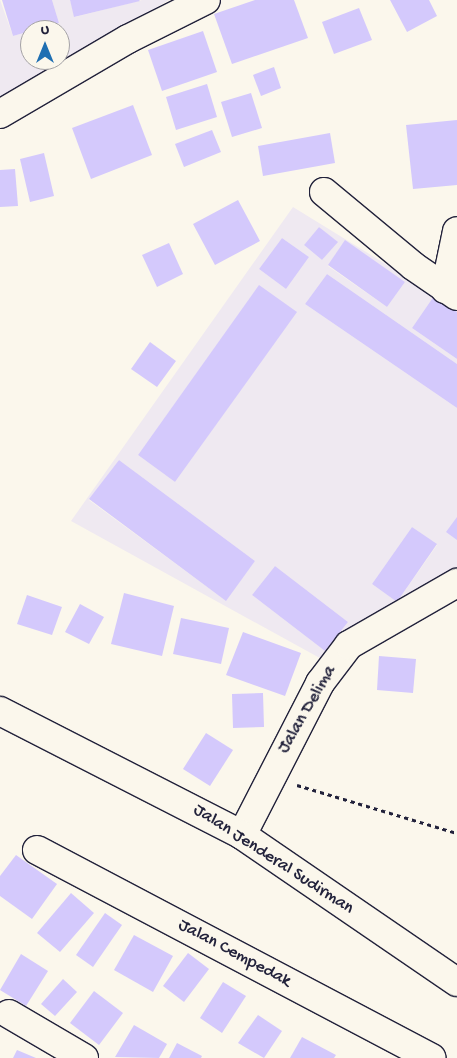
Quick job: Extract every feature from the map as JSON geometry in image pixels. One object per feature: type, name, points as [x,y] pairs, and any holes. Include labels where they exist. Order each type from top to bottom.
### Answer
[{"type":"street","points":[[0,114],[128,39],[206,0]]},
{"type":"street","points":[[324,192],[451,292]]},
{"type":"street","points":[[451,292],[457,231]]},
{"type":"street","name":"Jalan Delima","points":[[242,835],[320,683],[349,645],[457,583]]},
{"type":"street","name":"Jalan Jenderal Sudirman","points":[[0,711],[242,835],[457,982]]},
{"type":"street","name":"Jalan Cempedak","points":[[37,850],[432,1058]]},
{"type":"street","points":[[9,1014],[84,1058]]},
{"type":"path","points":[[270,778],[457,833]]},
{"type":"shaded area","points":[[0,0],[13,36],[20,34],[20,70],[52,70],[0,101]]},
{"type":"shaded area","points":[[52,0],[70,0],[75,17],[142,0],[169,0],[70,59],[70,20],[58,20]]},
{"type":"shaded area","points":[[293,207],[457,308],[457,312],[434,296],[412,328],[457,359],[457,364],[327,274],[305,304],[457,408],[457,575],[418,603],[359,622],[327,662],[71,521]],"holes":[[[319,227],[337,242],[322,260],[304,245]],[[282,238],[309,257],[286,289],[259,269]],[[345,241],[405,282],[387,307],[328,266]],[[259,286],[296,312],[175,482],[138,455]],[[119,460],[255,561],[225,600],[89,500]],[[412,527],[437,545],[397,602],[372,584]],[[275,566],[348,622],[325,651],[252,595]]]},
{"type":"building","points":[[2,0],[52,0],[58,20],[20,20],[20,34],[13,36]]},
{"type":"building","points":[[70,0],[139,0],[140,1],[74,17]]},
{"type":"building","points":[[255,0],[294,0],[308,38],[232,64],[214,14]]},
{"type":"building","points":[[390,0],[429,0],[437,16],[407,32]]},
{"type":"building","points":[[359,8],[372,40],[334,54],[322,22]]},
{"type":"building","points":[[203,31],[217,72],[162,91],[148,50]]},
{"type":"building","points":[[274,67],[281,88],[261,96],[253,75]]},
{"type":"building","points":[[207,84],[217,117],[176,130],[166,97]]},
{"type":"building","points":[[251,93],[262,128],[232,137],[221,102]]},
{"type":"building","points":[[133,105],[152,155],[91,179],[72,128]]},
{"type":"building","points":[[457,120],[457,185],[413,189],[406,125]]},
{"type":"building","points":[[212,130],[221,152],[184,167],[175,144]]},
{"type":"building","points":[[330,133],[335,163],[263,176],[258,146]]},
{"type":"building","points":[[44,153],[54,196],[30,202],[20,159]]},
{"type":"building","points":[[15,169],[18,206],[0,207],[0,170]]},
{"type":"building","points":[[238,200],[260,241],[215,265],[193,224]]},
{"type":"building","points":[[319,227],[338,242],[322,260],[304,245]]},
{"type":"building","points":[[282,238],[309,257],[286,289],[259,269]]},
{"type":"building","points":[[345,240],[405,282],[387,307],[328,265]]},
{"type":"building","points":[[169,243],[183,274],[157,287],[142,255]]},
{"type":"building","points":[[327,274],[457,364],[457,408],[305,304]]},
{"type":"building","points":[[259,285],[297,312],[175,482],[138,455]]},
{"type":"building","points":[[434,296],[457,312],[457,359],[412,328]]},
{"type":"building","points":[[150,342],[176,361],[157,387],[131,369]]},
{"type":"building","points":[[119,460],[255,561],[226,601],[89,499]]},
{"type":"building","points":[[457,517],[457,540],[446,532]]},
{"type":"building","points":[[412,527],[437,544],[397,602],[372,584]]},
{"type":"building","points":[[275,566],[348,622],[325,651],[252,595]]},
{"type":"building","points":[[124,593],[174,606],[162,656],[111,644]]},
{"type":"building","points":[[27,595],[62,607],[52,635],[17,624]]},
{"type":"building","points":[[80,604],[104,617],[89,644],[65,632]]},
{"type":"building","points":[[181,618],[229,628],[221,664],[173,654]]},
{"type":"building","points":[[243,632],[301,653],[285,696],[226,675]]},
{"type":"building","points":[[379,656],[416,659],[413,693],[377,690]]},
{"type":"building","points":[[263,693],[264,727],[233,728],[232,694]]},
{"type":"building","points":[[206,733],[233,750],[210,786],[183,769]]},
{"type":"building","points":[[16,855],[57,884],[32,919],[0,896],[0,876]]},
{"type":"building","points":[[71,893],[94,913],[60,952],[37,933]]},
{"type":"building","points":[[105,913],[122,925],[93,967],[76,955]]},
{"type":"building","points":[[134,935],[173,956],[153,992],[114,970]]},
{"type":"building","points":[[188,953],[209,969],[184,1002],[163,986]]},
{"type":"building","points":[[21,954],[48,971],[26,1006],[0,990]]},
{"type":"building","points":[[63,979],[77,992],[55,1016],[41,1004]]},
{"type":"building","points":[[223,982],[246,996],[222,1033],[200,1018]]},
{"type":"building","points":[[94,991],[123,1013],[99,1045],[70,1023]]},
{"type":"building","points":[[258,1015],[282,1031],[264,1058],[238,1043]]},
{"type":"building","points":[[134,1025],[167,1044],[159,1058],[115,1057]]},
{"type":"building","points":[[302,1037],[336,1055],[334,1058],[290,1058]]},
{"type":"building","points":[[177,1043],[202,1056],[201,1058],[169,1058]]},
{"type":"building","points":[[17,1050],[36,1058],[13,1058]]}]
